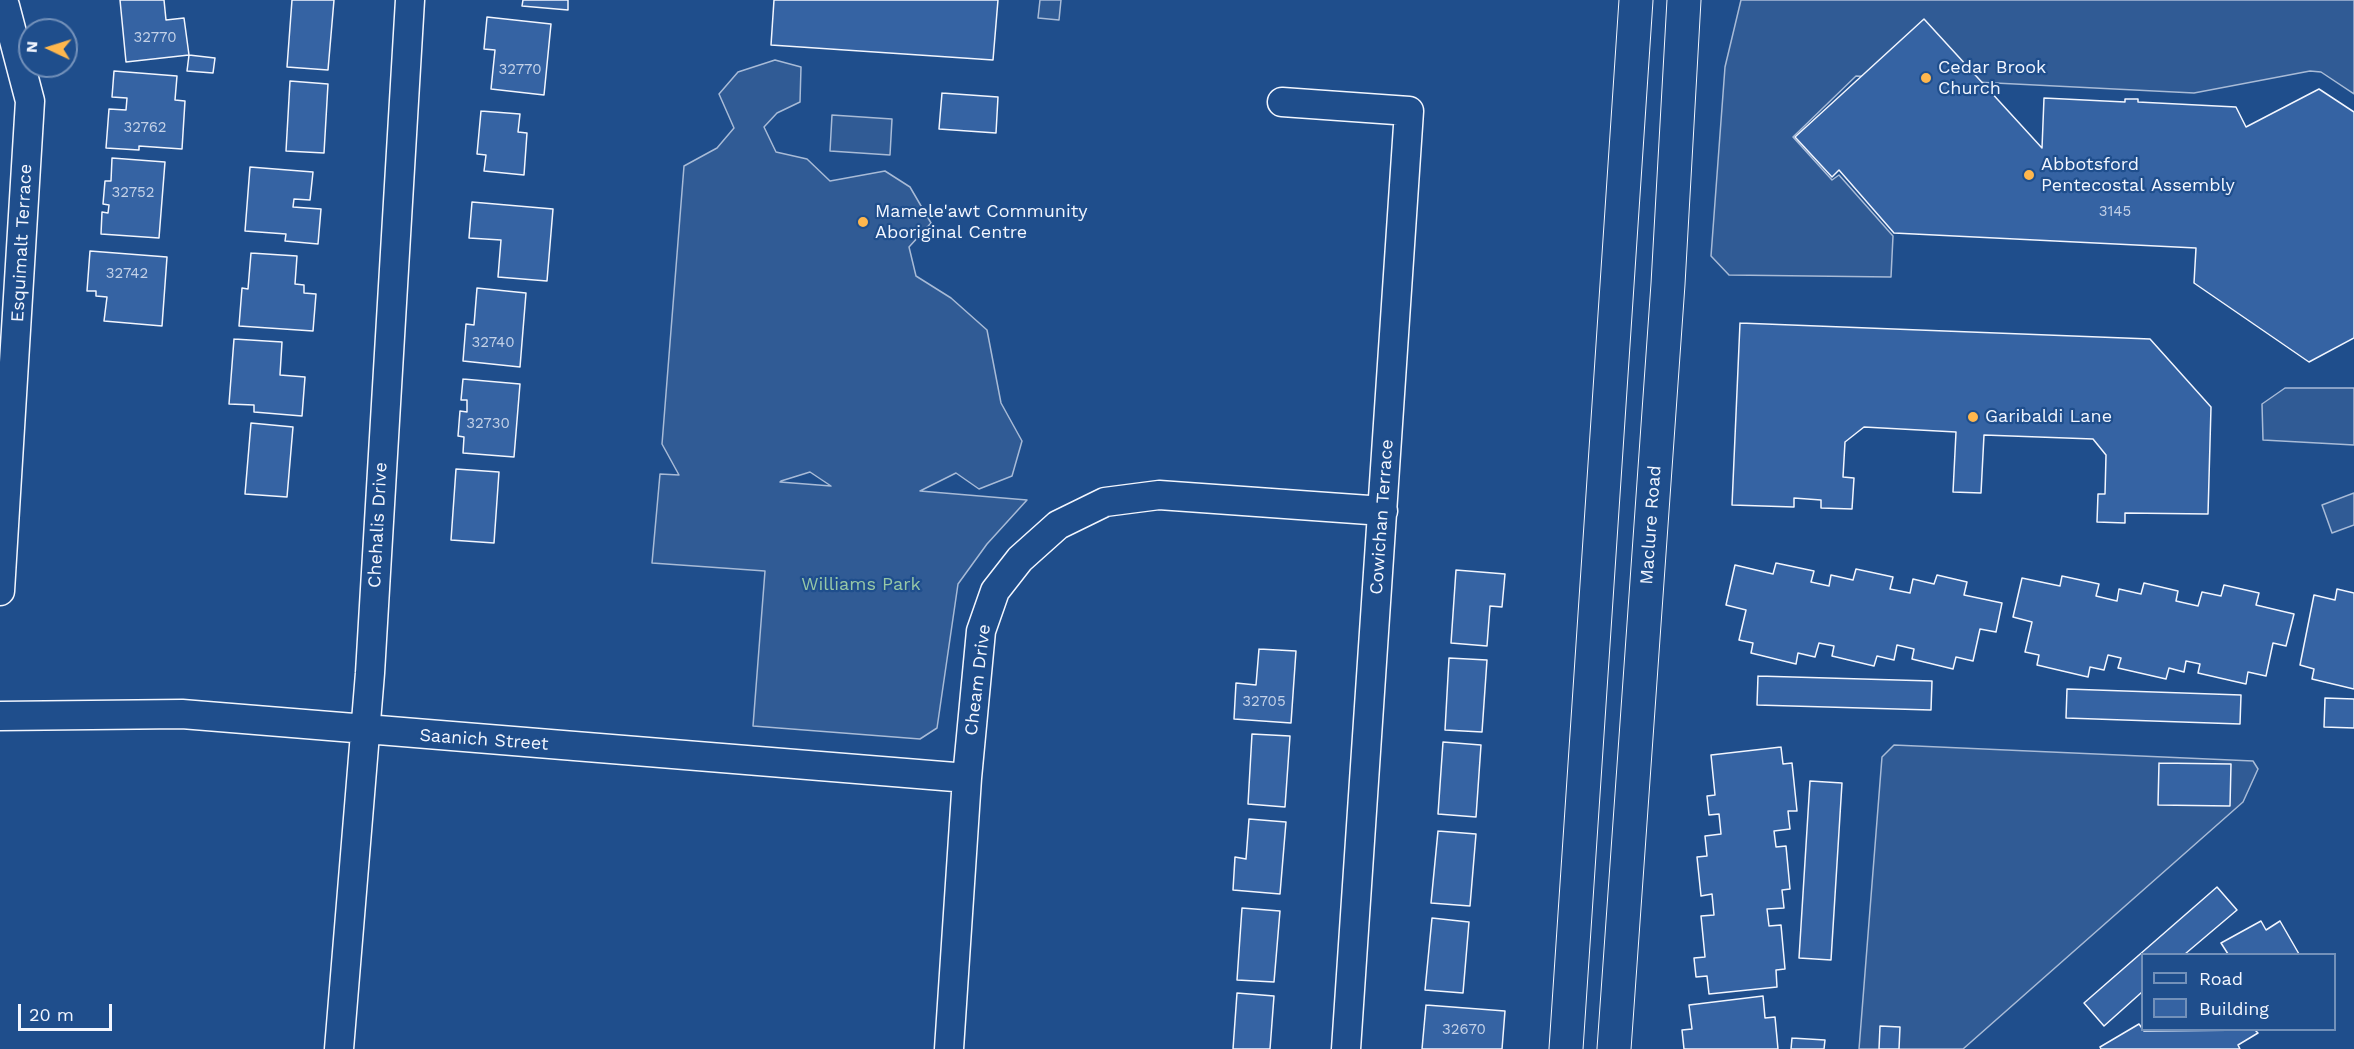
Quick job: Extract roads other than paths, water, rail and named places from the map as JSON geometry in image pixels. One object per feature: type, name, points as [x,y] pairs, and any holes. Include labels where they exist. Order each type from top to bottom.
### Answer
[{"type":"main road","points":[[1566,1049],[1636,0]]},
{"type":"main road","name":"Maclure Road","points":[[1614,1049],[1668,284],[1684,0]]},
{"type":"street","name":"Chehalis Drive","points":[[339,1049],[364,730],[410,0]]},
{"type":"street","name":"Esquimalt Terrace","points":[[0,591],[8,348],[30,101],[5,6]]},
{"type":"street","name":"Cowichan Terrace","points":[[1282,102],[1409,111],[1346,1049]]},
{"type":"street","name":"Cheam Drive","points":[[948,1049],[967,778],[981,631],[995,591],[1020,559],[1058,525],[1105,502],[1159,495],[1383,511]]},
{"type":"street","name":"Saanich Street","points":[[0,716],[182,714],[967,778]]},
{"type":"place","name":"Cedar Brook Church","points":[[1926,78]]},
{"type":"place","name":"Abbotsford Pentecostal Assembly","points":[[2029,175]]},
{"type":"place","name":"Mamele'awt Community Aboriginal Centre","points":[[863,222]]},
{"type":"place","name":"Garibaldi Lane","points":[[1973,417]]},
{"type":"park label","name":"Williams Park","points":[[861,585]]}]
